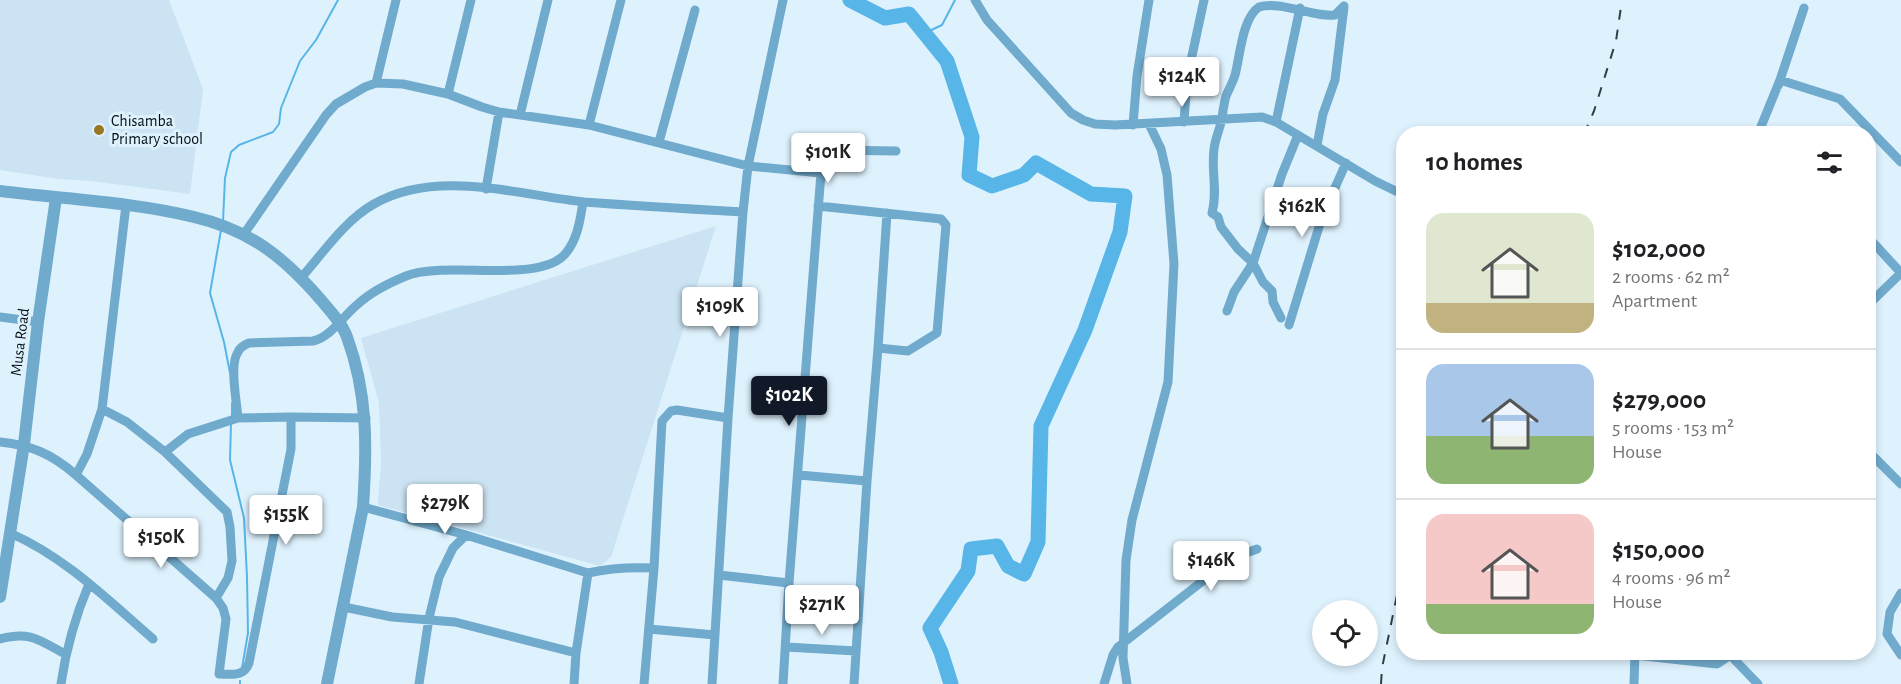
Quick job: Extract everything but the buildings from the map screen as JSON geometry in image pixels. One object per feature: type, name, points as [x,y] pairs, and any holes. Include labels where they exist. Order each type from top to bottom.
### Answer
[{"type":"street","points":[[376,83],[396,0]]},
{"type":"street","points":[[448,93],[471,0]]},
{"type":"street","points":[[520,115],[548,0]]},
{"type":"street","points":[[589,125],[621,0]]},
{"type":"street","points":[[712,684],[743,212],[748,166],[783,0]]},
{"type":"street","points":[[975,0],[987,20],[1071,113],[1083,120],[1133,125],[1262,117],[1276,122],[1396,191]]},
{"type":"street","points":[[1133,125],[1137,76],[1149,0]]},
{"type":"street","points":[[1184,122],[1187,79],[1204,0]]},
{"type":"street","points":[[1339,19],[1300,8],[1259,2],[1241,43],[1235,75],[1226,98],[1214,149],[1216,197],[1212,213],[1218,217],[1221,227],[1238,249],[1253,263],[1263,282],[1272,291],[1273,302],[1285,321],[1322,217],[1346,163]]},
{"type":"street","points":[[1317,145],[1323,114],[1335,80],[1339,19],[1345,3]]},
{"type":"street","points":[[1276,122],[1300,8]]},
{"type":"street","points":[[1761,126],[1780,80],[1804,8]]},
{"type":"street","points":[[659,142],[695,10]]},
{"type":"street","points":[[1780,80],[1840,99],[1866,126]]},
{"type":"street","points":[[244,234],[336,104],[376,83],[403,84],[448,93],[499,112],[589,125],[748,166],[821,172]]},
{"type":"street","points":[[486,189],[499,112]]},
{"type":"street","points":[[1127,684],[1123,658],[1126,560],[1132,520],[1168,382],[1172,318],[1174,264],[1167,175],[1161,149],[1149,124]]},
{"type":"street","points":[[1227,311],[1234,292],[1253,263],[1282,174],[1298,135]]},
{"type":"street","points":[[1876,136],[1901,162]]},
{"type":"street","points":[[783,684],[821,172],[832,150],[896,151]]},
{"type":"street","points":[[301,278],[354,218],[374,204],[395,194],[424,187],[454,185],[583,201],[743,212]]},
{"type":"street","points":[[0,191],[126,205],[194,217],[226,227],[244,234],[278,256],[339,321],[346,334],[358,375],[366,418],[363,507],[327,684]]},
{"type":"street","name":"Musa Road","points":[[0,597],[1,577],[24,444],[38,322],[56,198]]},
{"type":"street","points":[[232,421],[234,360],[238,350],[249,343],[322,339],[360,302],[387,285],[409,275],[431,271],[533,270],[551,263],[565,255],[577,235],[583,201]]},
{"type":"street","points":[[76,475],[87,454],[102,409],[126,205]]},
{"type":"street","points":[[818,206],[941,219],[946,225],[938,333],[908,351],[878,348]]},
{"type":"street","points":[[854,684],[887,213]]},
{"type":"street","points":[[1876,246],[1901,273],[1876,297]]},
{"type":"street","points":[[0,317],[38,322]]},
{"type":"street","points":[[102,409],[127,422],[165,452],[227,513],[232,561],[228,578],[216,598]]},
{"type":"street","points":[[644,684],[654,568],[662,421],[670,411],[677,410],[728,418]]},
{"type":"street","points":[[165,452],[188,434],[232,421],[291,417],[366,418]]},
{"type":"street","points":[[0,442],[24,444],[52,457],[76,475],[216,598],[223,608],[226,619],[219,674],[243,673],[249,663],[291,449],[291,417]]},
{"type":"street","points":[[1876,459],[1901,484]]},
{"type":"street","points":[[799,475],[867,481]]},
{"type":"street","points":[[363,507],[466,535],[588,573],[615,568],[654,568]]},
{"type":"street","points":[[10,532],[53,555],[153,639]]},
{"type":"street","points":[[418,684],[429,618],[440,577],[453,548],[466,535]]},
{"type":"street","points":[[1104,684],[1113,655],[1118,647],[1222,566],[1257,549]]},
{"type":"street","points":[[574,684],[576,653],[588,573]]},
{"type":"street","points":[[719,575],[789,583]]},
{"type":"street","points":[[61,684],[65,654],[76,614],[89,584]]},
{"type":"street","points":[[1901,593],[1890,612],[1887,634],[1901,655]]},
{"type":"street","points":[[344,607],[392,616],[455,622],[576,653]]},
{"type":"street","points":[[649,629],[715,634]]},
{"type":"street","points":[[0,639],[14,636],[33,637],[65,654]]},
{"type":"street","points":[[786,647],[856,651]]},
{"type":"street","points":[[1634,684],[1635,660]]},
{"type":"street","points":[[1698,660],[1717,664],[1723,660]]},
{"type":"street","points":[[1738,660],[1758,684]]},
{"type":"shaded area","name":"Chisamba Primary school","points":[[0,0],[169,0],[203,89],[190,194],[0,170]]},
{"type":"shaded area","points":[[716,226],[611,557],[600,566],[378,505],[381,462],[379,403],[361,338]]},
{"type":"waterway","points":[[223,221],[225,178],[231,152],[239,145],[273,132],[279,124],[281,108],[300,61],[316,40],[338,0]]},
{"type":"waterway","points":[[850,0],[885,18],[909,14],[947,61],[972,137],[969,175],[992,186],[1024,175],[1036,163],[1091,194],[1125,196],[1120,232],[1085,330],[1041,426],[1038,542],[1024,574],[1008,566],[997,546],[971,549],[968,571],[930,628],[941,652],[951,684]]},
{"type":"waterway","points":[[925,33],[942,25],[955,0]]},
{"type":"waterway","points":[[221,230],[210,293],[230,373]]},
{"type":"waterway","points":[[232,403],[232,418]]},
{"type":"waterway","points":[[231,424],[230,460],[244,518],[247,577],[248,633],[242,668]]},
{"type":"railway","points":[[1587,126],[1616,41],[1622,0]]},
{"type":"railway","points":[[1381,684],[1382,668],[1396,600]]},
{"type":"place","name":"Chisamba Primary school","points":[[99,130]]}]
